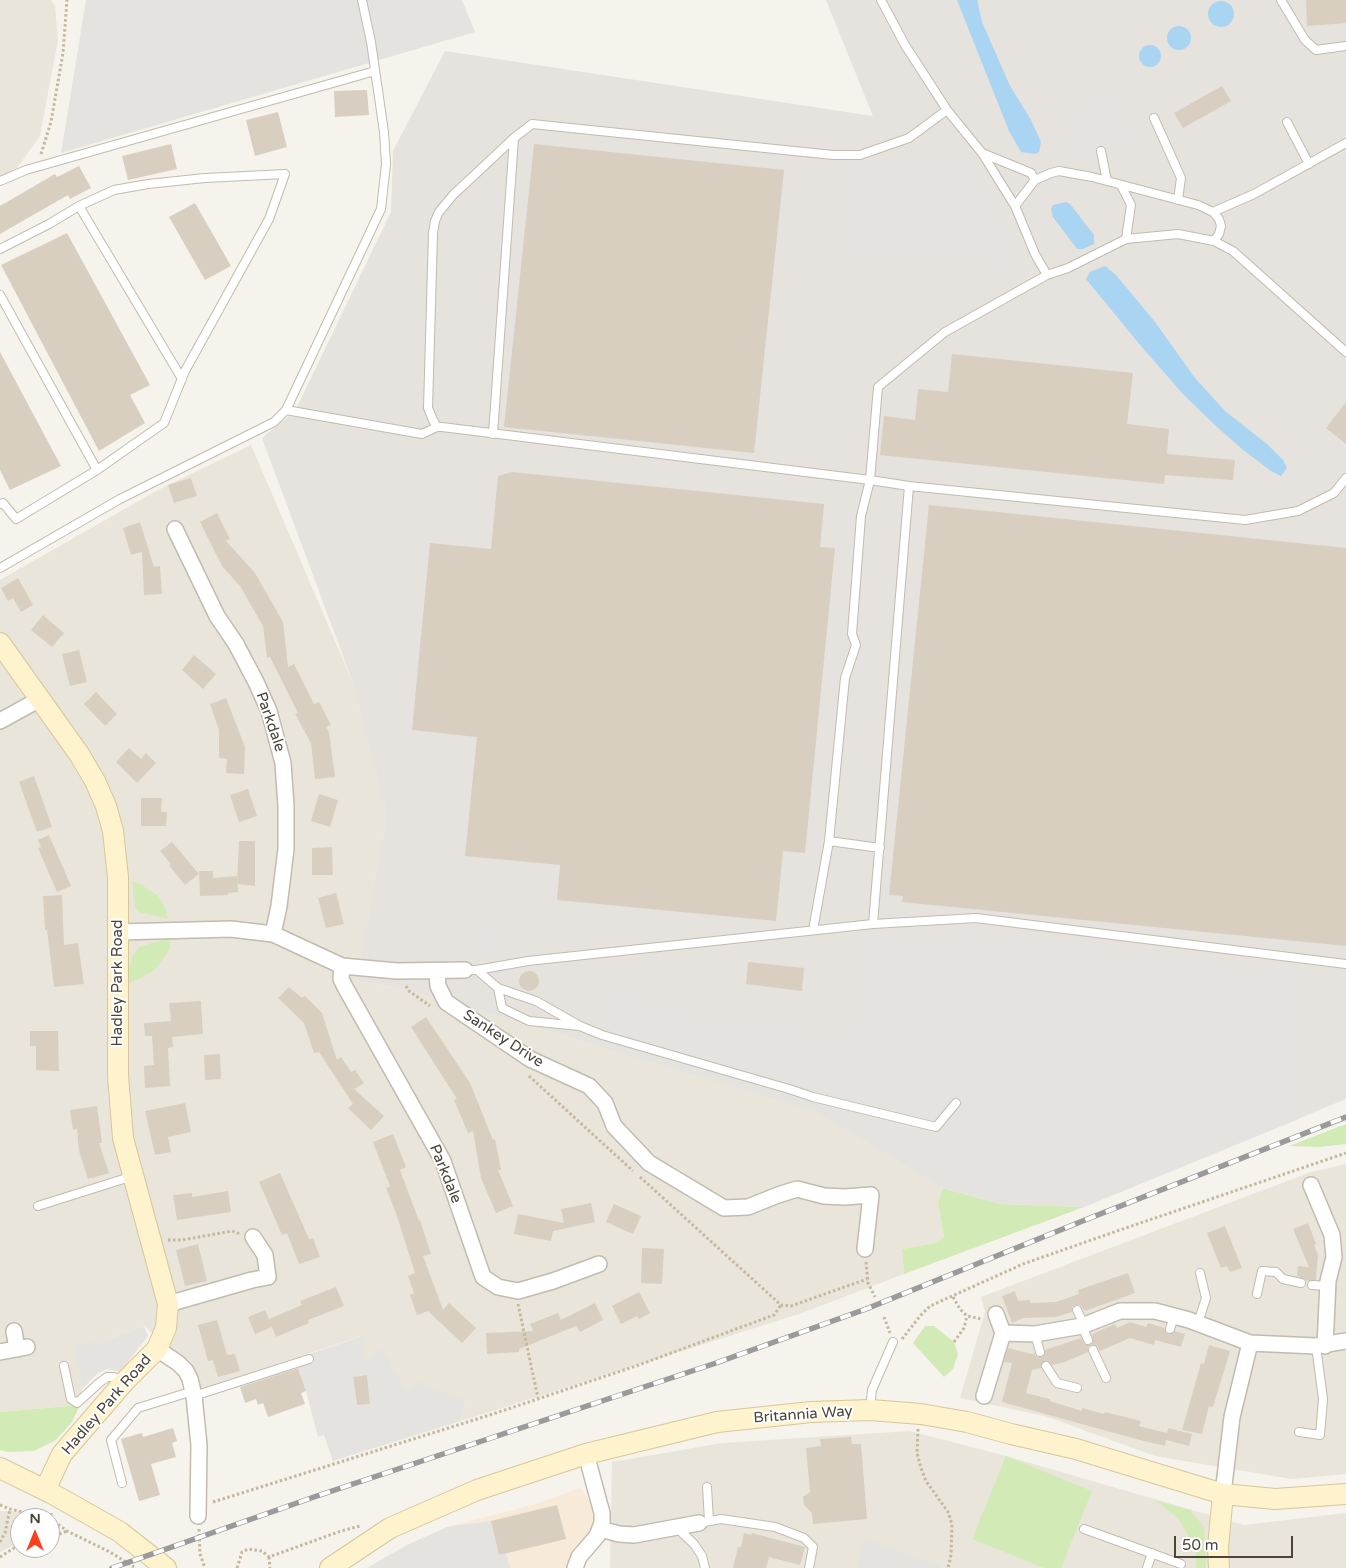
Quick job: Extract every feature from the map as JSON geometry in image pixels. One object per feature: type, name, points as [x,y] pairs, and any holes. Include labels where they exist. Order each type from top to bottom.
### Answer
[{"type":"street","name":"Parkdale","points":[[175,529],[217,616],[236,644],[256,682],[269,710],[284,763],[286,850],[279,906],[272,934]]},
{"type":"street","name":"Hadley Park Road","points":[[0,643],[83,760],[95,780],[106,806],[113,831],[118,876],[118,1076],[123,1138],[168,1304],[166,1328],[157,1349],[124,1382],[62,1454],[45,1490]]},
{"type":"street","points":[[0,721],[40,699]]},
{"type":"street","points":[[118,932],[232,929],[272,934],[342,966],[397,971],[471,970]]},
{"type":"street","name":"Parkdale","points":[[342,966],[341,979],[345,987],[443,1161],[483,1277],[498,1287],[518,1291]]},
{"type":"street","name":"Sankey Drive","points":[[437,971],[438,986],[446,1002],[530,1059],[589,1086],[605,1103],[614,1126],[649,1163],[724,1208],[748,1207],[797,1189],[824,1196],[871,1195],[865,1249]]},
{"type":"street","points":[[1311,1185],[1332,1235],[1334,1257],[1328,1286],[1321,1346]]},
{"type":"street","points":[[168,1304],[268,1277],[265,1255],[253,1237]]},
{"type":"street","points":[[518,1291],[553,1281],[599,1264]]},
{"type":"street","points":[[1002,1333],[1035,1334],[1083,1325],[1120,1311],[1155,1311],[1172,1323],[1198,1323],[1250,1344],[1321,1346],[1346,1341]]},
{"type":"street","points":[[984,1396],[1002,1333],[997,1316]]},
{"type":"street","points":[[0,1352],[22,1348],[14,1331]]},
{"type":"street","points":[[1219,1568],[1218,1547],[1232,1417],[1250,1344]]},
{"type":"street","name":"Hadley Park Road","points":[[157,1349],[178,1362],[186,1371],[194,1393],[199,1445],[198,1511]]},
{"type":"street","name":"Britannia Way","points":[[330,1568],[390,1528],[477,1490],[586,1454],[717,1422],[811,1412],[870,1410],[921,1414],[968,1422],[1076,1449],[1223,1494],[1275,1498],[1346,1494]]},
{"type":"street","points":[[575,1568],[579,1557],[597,1536],[602,1513],[586,1454]]},
{"type":"street","points":[[0,1468],[45,1490],[120,1532],[166,1568]]},
{"type":"street","points":[[600,1529],[619,1534],[634,1535],[704,1522]]},
{"type":"lane","points":[[0,568],[120,499],[274,422],[286,410],[381,209],[386,164],[384,132],[369,27],[362,0]]},
{"type":"lane","points":[[882,0],[906,45],[947,110],[982,153],[1015,206],[1035,254],[1047,275]]},
{"type":"lane","points":[[1282,0],[1306,40],[1316,50],[1346,46]]},
{"type":"lane","points":[[0,181],[26,170],[376,71]]},
{"type":"lane","points":[[437,426],[430,416],[428,408],[433,233],[435,221],[439,212],[453,195],[514,138],[532,124],[833,155],[860,155],[909,138],[947,110]]},
{"type":"lane","points":[[1154,118],[1181,178],[1178,200]]},
{"type":"lane","points":[[1287,122],[1309,164]]},
{"type":"lane","points":[[494,434],[514,138]]},
{"type":"lane","points":[[1213,212],[1254,194],[1346,143]]},
{"type":"lane","points":[[1101,151],[1107,181]]},
{"type":"lane","points":[[982,153],[1031,173],[1035,180]]},
{"type":"lane","points":[[1015,206],[1035,180],[1050,173],[1059,172],[1107,181],[1198,205],[1213,212],[1219,219],[1221,226],[1219,234],[1214,241]]},
{"type":"lane","points":[[0,249],[114,190],[148,184],[205,178],[285,174],[268,220],[182,378],[164,423],[97,470],[16,519],[3,503],[0,504]]},
{"type":"lane","points":[[1121,185],[1131,205],[1126,239]]},
{"type":"lane","points":[[80,206],[182,378]]},
{"type":"lane","points":[[813,930],[829,841],[845,678],[856,645],[852,634],[861,516],[870,480],[878,387],[945,332],[1047,275],[1068,268],[1126,239],[1178,234],[1214,241],[1234,251],[1346,352]]},
{"type":"lane","points":[[0,295],[97,470]]},
{"type":"lane","points":[[286,410],[422,434],[437,426],[910,486],[1245,520],[1298,511],[1334,493],[1346,478]]},
{"type":"lane","points":[[873,924],[910,486]]},
{"type":"lane","points":[[829,841],[880,848]]},
{"type":"lane","points":[[471,970],[528,961],[813,930],[873,924],[976,918],[1346,964]]},
{"type":"lane","points":[[471,970],[498,988],[536,1001],[580,1026],[602,1035],[813,1097],[936,1127],[956,1103]]},
{"type":"lane","points":[[498,988],[502,1008],[529,1021],[580,1026]]},
{"type":"lane","points":[[38,1206],[133,1176]]},
{"type":"lane","points":[[1257,1294],[1262,1271],[1276,1272],[1283,1279],[1301,1283]]},
{"type":"lane","points":[[1198,1323],[1206,1298],[1200,1273]]},
{"type":"lane","points":[[1312,1285],[1328,1286]]},
{"type":"lane","points":[[1078,1310],[1088,1340]]},
{"type":"lane","points":[[1035,1334],[1040,1352]]},
{"type":"lane","points":[[870,1410],[872,1390],[893,1342]]},
{"type":"lane","points":[[1299,1432],[1320,1435],[1323,1399],[1321,1346]]},
{"type":"lane","points":[[1093,1350],[1106,1378]]},
{"type":"lane","points":[[122,1483],[111,1440],[138,1408],[309,1359]]},
{"type":"lane","points":[[64,1366],[71,1399],[77,1403],[107,1377],[114,1377],[124,1382]]},
{"type":"lane","points":[[1046,1366],[1056,1384],[1077,1388]]},
{"type":"lane","points":[[707,1487],[704,1522],[721,1519],[775,1527],[804,1538],[813,1547],[809,1568]]},
{"type":"lane","points":[[676,1528],[694,1544],[702,1556],[705,1568]]},
{"type":"lane","points":[[1084,1529],[1181,1564]]},
{"type":"lane","points":[[1147,1568],[1152,1553]]},
{"type":"path","points":[[42,153],[51,122],[63,54],[67,0]]},
{"type":"path","points":[[893,1342],[904,1338],[930,1306],[1023,1264],[1346,1153]]},
{"type":"path","points":[[152,1242],[182,1240],[232,1231],[253,1237]]},
{"type":"path","points":[[865,1249],[868,1283],[875,1297]]},
{"type":"path","points":[[518,1291],[518,1302],[538,1398]]},
{"type":"path","points":[[953,1296],[960,1309],[967,1316],[979,1320],[997,1316]]},
{"type":"path","points":[[205,1568],[200,1554],[198,1511],[636,1366],[774,1314],[781,1305]]},
{"type":"path","points":[[954,1342],[964,1328],[967,1316]]},
{"type":"path","points":[[921,1414],[916,1441],[921,1468],[926,1481],[948,1512],[952,1524],[951,1555],[948,1568]]},
{"type":"path","points":[[0,1505],[10,1509],[5,1533],[0,1542]]},
{"type":"path","points":[[269,1557],[341,1531],[362,1526]]},
{"type":"path","points":[[60,1534],[67,1531],[110,1552],[135,1568]]},
{"type":"path","points":[[237,1568],[239,1557],[242,1552],[248,1549],[262,1551],[269,1557],[270,1568]]},
{"type":"shaded area","points":[[0,0],[51,0],[55,6],[58,40],[40,136],[17,168],[0,175]]},
{"type":"shaded area","points":[[86,0],[462,0],[475,32],[61,153]]},
{"type":"shaded area","points":[[826,0],[1346,0],[1346,1099],[1084,1207],[943,1188],[810,1107],[409,991],[357,980],[387,815],[353,683],[262,438],[295,411],[391,212],[393,151],[445,51],[873,116]]},
{"type":"shaded area","points":[[1114,91],[1141,147],[1076,160],[1059,107]]},
{"type":"shaded area","points":[[933,151],[960,155],[974,166],[997,201],[1019,259],[1017,272],[838,251],[849,158],[881,163],[910,153]]},
{"type":"shaded area","points":[[251,445],[353,683],[387,815],[357,980],[409,991],[810,1107],[943,1188],[938,1202],[944,1237],[937,1243],[902,1249],[904,1274],[802,1313],[461,1421],[465,1401],[406,1393],[383,1350],[365,1361],[361,1336],[199,1390],[194,1367],[144,1326],[103,1342],[76,1345],[82,1389],[80,1405],[0,1412],[0,580],[158,490]]},
{"type":"shaded area","points":[[470,925],[506,925],[506,959],[470,960]]},
{"type":"shaded area","points":[[966,929],[1308,971],[1299,1119],[1084,1207],[1001,1204],[943,1188],[815,1111],[588,1043],[605,985],[724,1020],[852,1032],[861,941]]},
{"type":"shaded area","points":[[1346,1164],[1346,1474],[1292,1479],[1155,1456],[1045,1416],[960,1398],[985,1312],[981,1297],[1311,1172]]},
{"type":"shaded area","points":[[144,1326],[148,1336],[120,1372],[107,1369],[98,1373],[82,1389],[75,1344],[103,1342]]},
{"type":"shaded area","points":[[362,1336],[365,1361],[383,1349],[406,1392],[418,1382],[465,1401],[461,1421],[333,1461],[324,1435],[318,1437],[306,1391],[295,1359]],"holes":[[[367,1376],[370,1403],[357,1405],[353,1377]]]},
{"type":"shaded area","points":[[910,1431],[1006,1456],[1244,1525],[1346,1513],[1346,1568],[610,1568],[612,1462],[722,1443]]},
{"type":"shaded area","points":[[581,1488],[589,1500],[594,1519],[589,1536],[568,1568],[367,1568],[405,1546],[447,1527],[532,1505]]},
{"type":"shaded area","points":[[0,1511],[10,1511],[10,1547],[0,1552]]},
{"type":"shaded area","points":[[491,1521],[499,1555],[506,1553],[510,1568],[367,1568],[405,1546],[447,1527]]},
{"type":"shaded area","points":[[866,1539],[941,1566],[940,1568],[856,1568]]},
{"type":"green space","points":[[132,881],[158,896],[164,905],[168,919],[139,912],[135,907]]},
{"type":"green space","points":[[170,939],[170,949],[157,967],[152,972],[130,983],[127,982],[132,957],[139,947]]},
{"type":"green space","points":[[1346,1124],[1346,1144],[1320,1147],[1289,1146]]},
{"type":"green space","points":[[943,1188],[1001,1204],[1084,1207],[904,1274],[902,1249],[937,1243],[944,1237],[938,1202]]},
{"type":"green space","points":[[925,1326],[934,1326],[954,1342],[958,1354],[953,1369],[944,1377],[913,1343]]},
{"type":"green space","points":[[80,1405],[72,1422],[56,1440],[34,1451],[8,1452],[0,1450],[0,1412]]},
{"type":"green space","points":[[1006,1456],[1092,1491],[1061,1568],[1044,1568],[972,1539]]},
{"type":"green space","points":[[1155,1500],[1190,1510],[1204,1527],[1206,1568],[1196,1568],[1196,1549],[1178,1518]]},
{"type":"water","points":[[957,0],[977,0],[982,22],[1010,86],[1031,120],[1041,142],[1039,152],[1035,154],[1021,152],[1009,131]]},
{"type":"water","points":[[1221,1],[1230,5],[1234,14],[1230,23],[1221,27],[1212,23],[1208,14],[1212,5]]},
{"type":"water","points":[[1179,26],[1188,29],[1191,38],[1188,47],[1179,50],[1170,47],[1167,38],[1170,29]]},
{"type":"water","points":[[1146,45],[1154,45],[1161,52],[1161,60],[1154,67],[1146,67],[1139,60],[1139,52]]},
{"type":"water","points":[[1066,202],[1070,204],[1094,235],[1094,244],[1083,249],[1077,249],[1053,217],[1051,209],[1053,205]]},
{"type":"water","points":[[1105,266],[1116,275],[1155,322],[1195,378],[1225,411],[1267,444],[1283,460],[1287,468],[1281,476],[1271,471],[1242,449],[1216,426],[1183,394],[1141,346],[1086,279],[1090,272]]},
{"type":"building","points":[[1306,0],[1346,0],[1346,23],[1307,26]]},
{"type":"building","points":[[1222,86],[1231,101],[1183,128],[1174,113]]},
{"type":"building","points":[[367,90],[369,115],[335,117],[334,91]]},
{"type":"building","points":[[278,112],[287,147],[255,156],[246,120]]},
{"type":"building","points":[[171,144],[177,169],[128,180],[122,156]]},
{"type":"building","points":[[534,144],[784,170],[754,453],[504,427]]},
{"type":"building","points":[[79,166],[91,188],[70,199],[68,195],[0,234],[0,206],[55,174],[57,177]]},
{"type":"building","points":[[195,203],[231,266],[205,280],[169,217]]},
{"type":"building","points":[[67,233],[150,385],[130,395],[145,423],[99,451],[1,265]]},
{"type":"building","points":[[0,352],[61,466],[10,490],[0,470]]},
{"type":"building","points":[[952,354],[1133,373],[1127,424],[1169,429],[1167,454],[1235,460],[1233,480],[1165,475],[1164,484],[880,455],[884,416],[915,420],[918,389],[948,392]]},
{"type":"building","points":[[1346,402],[1346,444],[1326,428]]},
{"type":"building","points":[[512,472],[824,504],[820,547],[835,548],[805,853],[783,851],[776,921],[557,900],[560,865],[465,856],[477,737],[412,730],[430,543],[491,549],[498,476]]},
{"type":"building","points":[[191,478],[197,496],[174,503],[168,485]]},
{"type":"building","points":[[929,505],[1346,548],[1346,946],[902,902],[903,896],[889,895]]},
{"type":"building","points":[[217,513],[230,539],[226,541],[255,573],[283,622],[288,667],[294,664],[314,704],[319,702],[331,725],[326,727],[329,732],[335,777],[315,779],[311,743],[295,714],[298,713],[270,657],[267,658],[263,626],[240,586],[222,566],[200,522]]},
{"type":"building","points":[[140,522],[154,567],[160,566],[162,594],[144,595],[142,552],[131,555],[123,528]]},
{"type":"building","points":[[18,578],[33,605],[21,612],[13,598],[8,601],[1,588]]},
{"type":"building","points":[[43,615],[64,633],[52,647],[31,630]]},
{"type":"building","points":[[79,650],[87,682],[70,686],[62,654]]},
{"type":"building","points":[[194,655],[216,674],[203,689],[182,670]]},
{"type":"building","points":[[96,692],[117,714],[105,726],[84,704]]},
{"type":"building","points":[[226,698],[245,747],[244,774],[226,773],[227,759],[219,758],[219,730],[210,704]]},
{"type":"building","points":[[129,748],[141,759],[146,753],[156,763],[137,783],[116,762]]},
{"type":"building","points":[[34,776],[52,827],[37,832],[19,782]]},
{"type":"building","points":[[248,789],[257,816],[239,822],[230,795]]},
{"type":"building","points":[[319,794],[338,800],[330,827],[311,821]]},
{"type":"building","points":[[141,798],[162,798],[161,812],[167,812],[166,826],[141,826]]},
{"type":"building","points":[[49,835],[71,886],[57,892],[38,848],[41,847],[38,840]]},
{"type":"building","points":[[239,841],[255,841],[255,886],[237,884]]},
{"type":"building","points":[[172,842],[199,874],[185,885],[160,851]]},
{"type":"building","points":[[332,847],[333,875],[312,875],[312,848]]},
{"type":"building","points":[[199,871],[213,871],[213,878],[237,876],[238,892],[228,893],[228,895],[200,896]]},
{"type":"building","points":[[336,893],[344,924],[326,928],[318,898]]},
{"type":"building","points":[[62,895],[64,945],[78,943],[84,984],[54,987],[47,930],[45,930],[43,896]]},
{"type":"building","points":[[748,962],[804,968],[802,991],[746,984]]},
{"type":"building","points":[[525,971],[533,971],[539,977],[539,985],[533,991],[525,991],[519,985],[519,977]]},
{"type":"building","points":[[289,987],[302,998],[305,996],[322,1013],[337,1060],[341,1057],[351,1072],[355,1070],[364,1083],[354,1089],[384,1116],[371,1130],[348,1108],[353,1104],[319,1052],[314,1053],[304,1023],[278,998]]},
{"type":"building","points":[[201,1001],[203,1034],[172,1037],[173,1047],[168,1048],[170,1086],[145,1088],[144,1066],[154,1065],[152,1036],[145,1036],[144,1023],[171,1021],[169,1003]]},
{"type":"building","points":[[426,1017],[470,1083],[493,1140],[495,1139],[501,1170],[498,1170],[513,1206],[496,1213],[481,1178],[473,1131],[468,1133],[454,1100],[457,1099],[411,1027]]},
{"type":"building","points":[[30,1031],[58,1031],[59,1071],[36,1070],[36,1046],[30,1046]]},
{"type":"building","points":[[220,1054],[221,1079],[205,1080],[204,1055]]},
{"type":"building","points":[[185,1103],[191,1132],[168,1137],[171,1152],[155,1155],[145,1111]]},
{"type":"building","points":[[97,1106],[102,1143],[99,1143],[109,1173],[88,1179],[79,1151],[77,1129],[73,1130],[70,1110]]},
{"type":"building","points":[[393,1134],[406,1167],[400,1170],[431,1254],[423,1256],[443,1310],[449,1303],[476,1328],[462,1343],[428,1311],[417,1315],[410,1295],[414,1293],[408,1276],[415,1273],[386,1188],[390,1186],[373,1142]]},
{"type":"building","points":[[280,1173],[309,1239],[313,1238],[320,1257],[299,1264],[287,1233],[282,1235],[259,1182]]},
{"type":"building","points":[[228,1191],[231,1212],[177,1220],[173,1195],[192,1193],[192,1197]]},
{"type":"building","points":[[591,1203],[595,1222],[553,1231],[551,1241],[514,1234],[518,1214],[564,1223],[561,1209]]},
{"type":"building","points":[[614,1204],[641,1216],[633,1234],[606,1222]]},
{"type":"building","points":[[1308,1223],[1318,1255],[1316,1280],[1308,1281],[1297,1276],[1298,1266],[1309,1267],[1293,1229]]},
{"type":"building","points":[[1225,1226],[1242,1268],[1230,1272],[1227,1266],[1221,1268],[1207,1233]]},
{"type":"building","points":[[198,1244],[207,1281],[185,1286],[176,1250]]},
{"type":"building","points":[[642,1248],[664,1249],[662,1284],[641,1283]]},
{"type":"building","points":[[1128,1273],[1135,1293],[1085,1311],[1080,1305],[1075,1305],[1072,1307],[1072,1312],[1056,1317],[1023,1318],[1012,1323],[1002,1296],[1015,1291],[1018,1301],[1030,1300],[1030,1303],[1056,1302],[1079,1294],[1078,1290]]},
{"type":"building","points":[[336,1287],[344,1306],[308,1320],[309,1323],[276,1337],[272,1327],[255,1334],[248,1317],[265,1310],[269,1319],[302,1305],[300,1301]]},
{"type":"building","points":[[639,1292],[650,1313],[639,1319],[637,1316],[621,1324],[612,1306]]},
{"type":"building","points":[[595,1303],[603,1320],[580,1332],[576,1326],[519,1349],[519,1352],[487,1354],[486,1333],[533,1331],[530,1324],[558,1313],[561,1320]]},
{"type":"building","points":[[217,1320],[227,1355],[235,1354],[240,1371],[218,1377],[213,1360],[208,1361],[198,1325]]},
{"type":"building","points":[[1130,1322],[1146,1327],[1148,1323],[1165,1328],[1169,1334],[1175,1331],[1185,1334],[1181,1347],[1155,1340],[1154,1345],[1130,1338],[1100,1351],[1097,1346],[1091,1345],[1088,1347],[1088,1352],[1065,1362],[1052,1365],[1048,1361],[1043,1362],[1041,1368],[1032,1370],[1026,1393],[1050,1399],[1050,1401],[1082,1411],[1082,1408],[1141,1421],[1139,1426],[1167,1433],[1168,1428],[1192,1434],[1189,1446],[1166,1440],[1165,1446],[1002,1402],[1012,1363],[1004,1362],[1008,1348],[1032,1354],[1035,1353],[1036,1356],[1041,1357],[1044,1356],[1045,1350],[1081,1338],[1084,1344],[1090,1345],[1093,1341],[1092,1334],[1115,1324],[1117,1328]]},
{"type":"building","points":[[1209,1345],[1230,1351],[1213,1407],[1209,1406],[1202,1434],[1182,1430],[1201,1363],[1204,1364]]},
{"type":"building","points":[[298,1368],[306,1391],[301,1393],[305,1404],[268,1417],[263,1403],[258,1405],[256,1399],[245,1403],[240,1387]]},
{"type":"building","points":[[367,1375],[370,1404],[357,1405],[353,1377]]},
{"type":"building","points":[[173,1428],[177,1441],[172,1443],[176,1457],[151,1464],[160,1495],[139,1501],[121,1439],[142,1433],[143,1437]]},
{"type":"building","points":[[851,1437],[852,1444],[861,1444],[867,1519],[813,1524],[812,1513],[804,1505],[803,1497],[810,1492],[806,1448],[821,1446],[820,1439]]},
{"type":"building","points":[[557,1505],[566,1539],[499,1555],[491,1521]]},
{"type":"building","points":[[744,1533],[751,1535],[752,1533],[805,1547],[800,1565],[769,1557],[766,1568],[733,1568],[738,1547],[741,1547]]},
{"type":"railway","points":[[112,1568],[314,1497],[716,1363],[866,1309],[1346,1117]]}]
